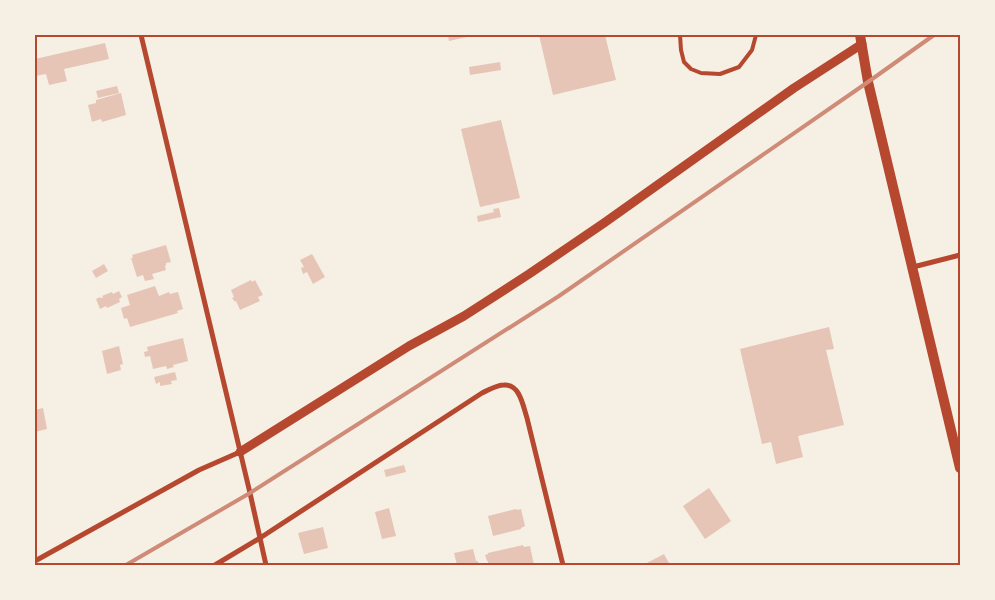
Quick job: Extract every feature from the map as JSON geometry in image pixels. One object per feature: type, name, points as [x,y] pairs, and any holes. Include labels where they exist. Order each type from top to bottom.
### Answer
[{"type":"main road","points":[[861,39],[868,82],[960,468]]},
{"type":"street","points":[[141,35],[266,565]]},
{"type":"street","points":[[35,561],[198,470],[240,452],[409,346],[464,316],[604,223],[861,39]]},
{"type":"street","points":[[913,266],[960,255]]},
{"type":"street","points":[[215,565],[260,538],[482,393],[506,384],[515,388],[519,394],[527,418],[563,565]]},
{"type":"lane","points":[[680,35],[684,62],[691,69],[701,73],[720,74],[739,67],[752,50],[756,35]]},
{"type":"building","points":[[448,35],[471,35],[471,36],[449,41]]},
{"type":"building","points":[[539,35],[605,35],[616,80],[553,95]]},
{"type":"building","points":[[105,43],[109,59],[64,69],[67,81],[49,85],[46,74],[35,76],[35,59]]},
{"type":"building","points":[[500,62],[501,70],[470,75],[469,67]]},
{"type":"building","points":[[117,86],[119,93],[98,98],[96,91]]},
{"type":"building","points":[[121,93],[126,115],[102,122],[101,119],[92,122],[88,105],[96,103],[96,100]]},
{"type":"building","points":[[501,120],[520,198],[480,207],[461,129]]},
{"type":"building","points":[[499,208],[501,217],[478,222],[477,216],[494,212],[493,209]]},
{"type":"building","points":[[166,245],[171,262],[166,263],[166,270],[152,274],[154,279],[145,281],[143,275],[137,277],[131,258],[133,258],[132,255]]},
{"type":"building","points":[[312,254],[325,277],[313,284],[307,272],[303,274],[301,268],[304,267],[300,260]]},
{"type":"building","points":[[104,264],[108,271],[96,278],[92,271]]},
{"type":"building","points":[[251,280],[252,282],[255,280],[263,295],[258,297],[260,301],[240,310],[236,301],[232,298],[234,297],[231,290]]},
{"type":"building","points":[[155,286],[159,296],[169,292],[170,294],[178,292],[183,309],[177,311],[178,313],[130,327],[127,318],[124,319],[121,308],[130,305],[127,295]]},
{"type":"building","points":[[119,291],[122,297],[119,299],[120,302],[100,309],[96,299]]},
{"type":"building","points":[[829,327],[834,349],[826,350],[844,425],[798,436],[803,457],[776,464],[771,442],[762,444],[740,349]]},
{"type":"building","points":[[183,338],[188,361],[173,365],[174,367],[167,369],[166,366],[153,369],[150,356],[145,357],[144,352],[148,351],[147,347]]},
{"type":"building","points":[[119,346],[123,364],[120,365],[121,370],[107,374],[102,351]]},
{"type":"building","points":[[175,372],[177,380],[171,381],[172,384],[160,386],[160,382],[156,384],[154,377]]},
{"type":"building","points":[[43,408],[47,429],[35,432],[35,410]]},
{"type":"building","points":[[404,465],[406,472],[386,477],[384,470]]},
{"type":"building","points":[[709,488],[731,521],[705,539],[683,506]]},
{"type":"building","points":[[389,508],[396,536],[382,539],[375,512]]},
{"type":"building","points":[[521,509],[525,526],[521,529],[493,536],[488,516]]},
{"type":"building","points":[[323,527],[328,548],[304,554],[298,533]]},
{"type":"building","points":[[523,545],[524,547],[530,546],[534,565],[488,564],[485,555],[488,553]]},
{"type":"building","points":[[473,549],[479,565],[457,565],[454,553]]},
{"type":"building","points":[[664,554],[670,565],[643,565]]},
{"type":"railway","points":[[126,565],[250,493],[559,296],[934,35]]}]
